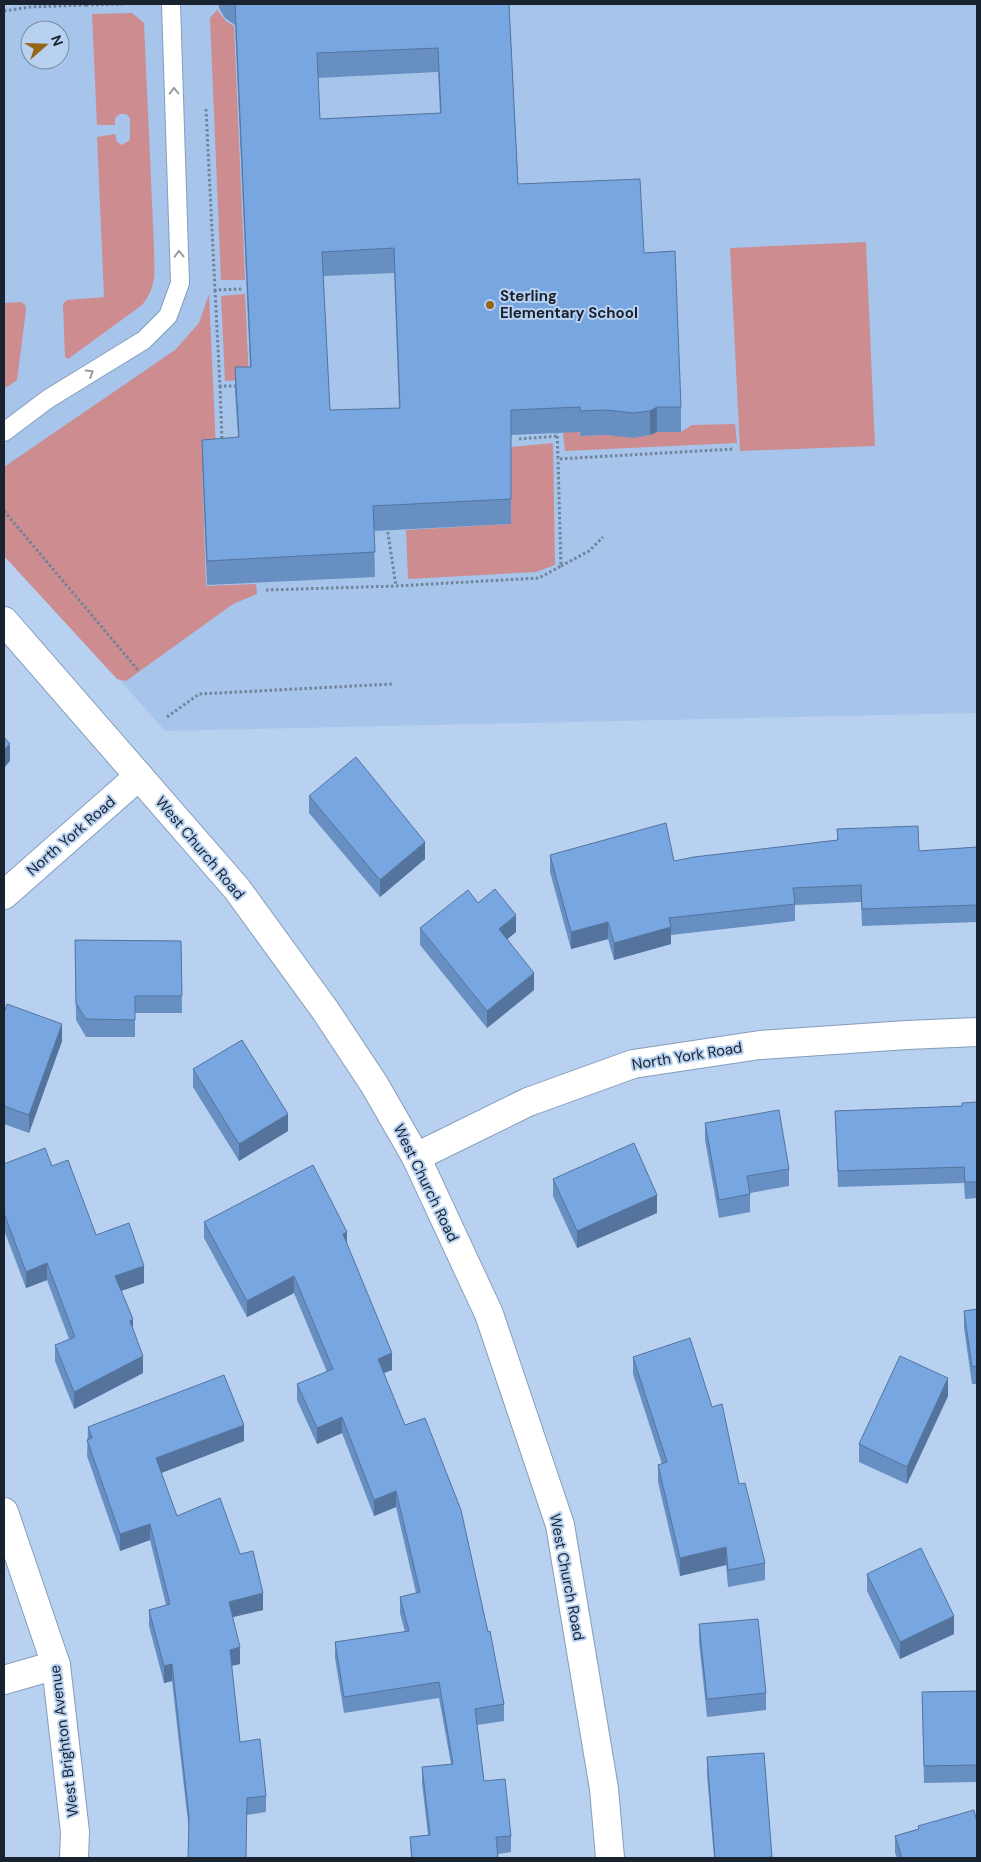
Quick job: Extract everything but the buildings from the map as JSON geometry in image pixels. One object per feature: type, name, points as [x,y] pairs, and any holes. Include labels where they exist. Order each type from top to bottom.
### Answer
[{"type":"main road","name":"West Church Road","points":[[4,622],[237,889],[313,994],[374,1084],[416,1157],[489,1314],[560,1525],[604,1789],[610,1858]]},
{"type":"main road","name":"North York Road","points":[[4,895],[139,776]]},
{"type":"main road","name":"North York Road","points":[[416,1157],[528,1102],[633,1064],[760,1045],[906,1034],[977,1032]]},
{"type":"main road","name":"West Brighton Avenue","points":[[4,1512],[56,1664],[75,1832],[74,1858]]},
{"type":"main road","points":[[4,1680],[56,1664]]},
{"type":"lane","points":[[4,432],[48,399],[144,340],[168,316],[180,284],[171,4]]},
{"type":"path","points":[[4,11],[30,7],[125,4]]},
{"type":"path","points":[[206,102],[223,444]]},
{"type":"path","points":[[215,290],[242,289]]},
{"type":"path","points":[[220,386],[245,386]]},
{"type":"path","points":[[557,425],[562,566]]},
{"type":"path","points":[[519,439],[558,436]]},
{"type":"path","points":[[558,459],[734,449]]},
{"type":"path","points":[[4,511],[138,670]]},
{"type":"path","points":[[386,526],[396,586]]},
{"type":"path","points":[[266,590],[396,586],[539,578],[589,551],[603,537]]},
{"type":"path","points":[[167,717],[199,694],[392,684]]},
{"type":"shaded area","name":"Sterling Elementary School","points":[[4,4],[977,4],[977,713],[165,731],[4,550]]},
{"type":"shaded area","points":[[217,10],[226,21],[234,26],[245,280],[221,280],[210,18]]},
{"type":"shaded area","points":[[132,13],[144,23],[154,247],[153,284],[142,305],[68,359],[65,357],[63,304],[67,300],[104,297],[97,137],[115,134],[117,142],[122,145],[130,140],[130,118],[126,114],[120,114],[115,118],[115,125],[97,125],[92,14]]},
{"type":"shaded area","points":[[866,242],[875,446],[740,451],[730,248]]},
{"type":"shaded area","points":[[209,294],[216,449],[202,465],[206,586],[256,584],[257,594],[233,604],[126,681],[117,679],[4,556],[4,467],[175,350],[199,323]]},
{"type":"shaded area","points":[[245,294],[249,380],[225,381],[221,296]]},
{"type":"shaded area","points":[[21,302],[25,305],[26,310],[17,380],[4,389],[4,303]]},
{"type":"shaded area","points":[[735,424],[737,443],[565,451],[563,434],[565,431],[579,431],[580,436],[634,437],[657,432],[681,432],[692,425]]},
{"type":"shaded area","points":[[553,443],[555,565],[536,572],[408,579],[406,530],[511,524],[511,447]]},
{"type":"place","name":"Sterling Elementary School","points":[[490,305]]}]
